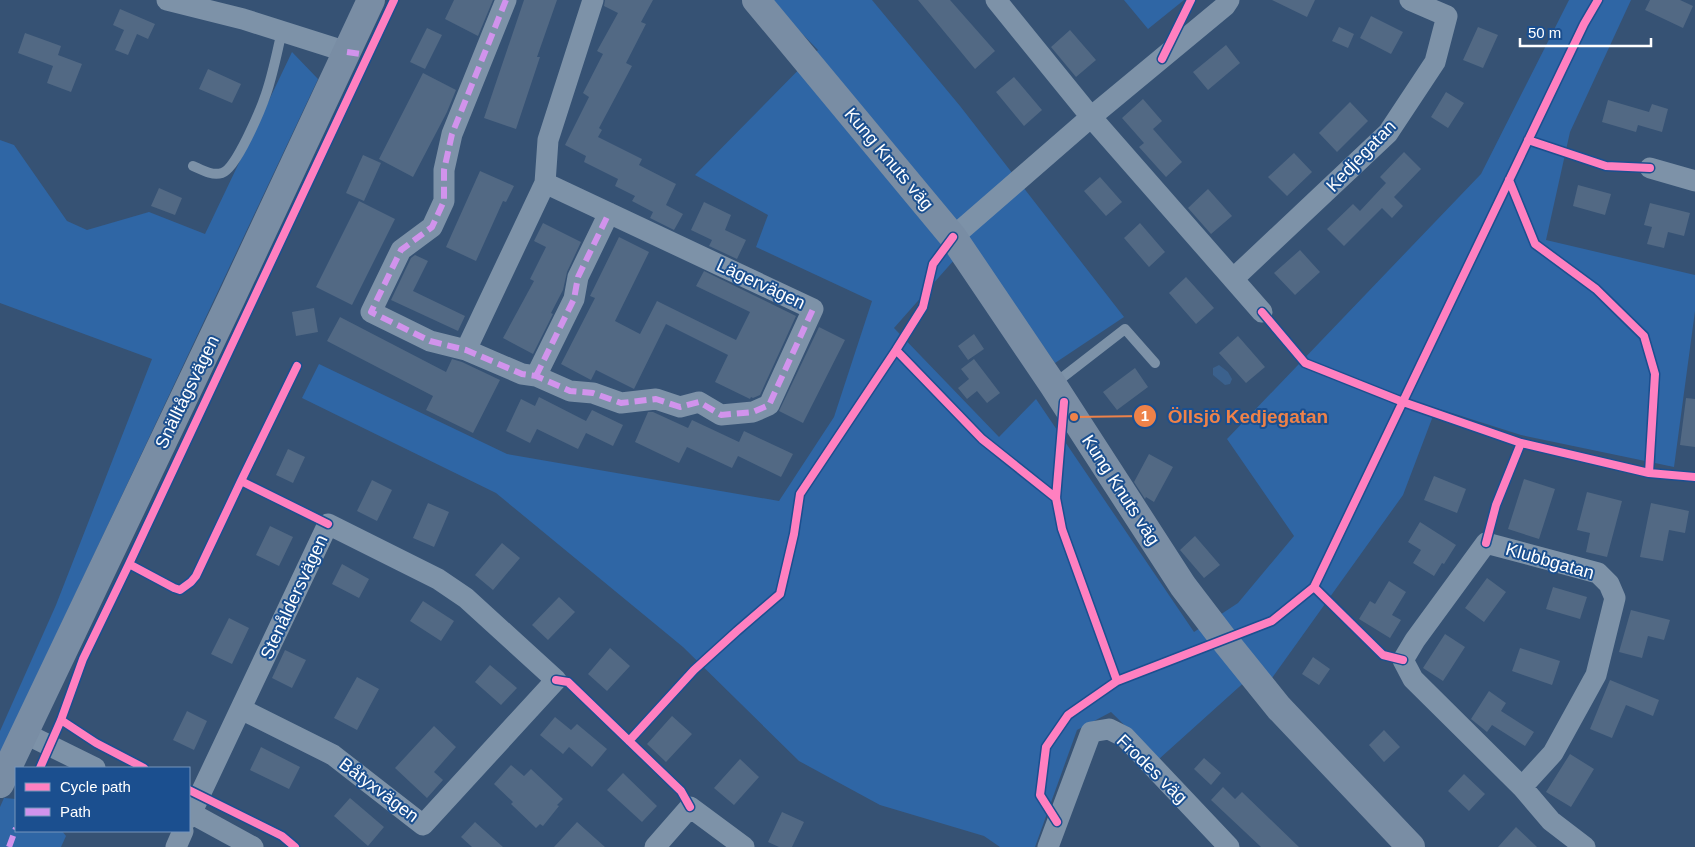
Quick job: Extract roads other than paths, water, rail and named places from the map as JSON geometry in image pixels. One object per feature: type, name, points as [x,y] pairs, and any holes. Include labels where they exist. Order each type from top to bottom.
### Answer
[{"type":"street","points":[[167,0],[243,19],[347,52]]},
{"type":"street","name":"Snälltågsvägen","points":[[0,784],[371,0]]},
{"type":"street","name":"Lägervägen","points":[[506,0],[452,134],[444,170],[444,201],[432,227],[401,250],[371,312],[430,341],[466,350],[522,374],[536,376],[570,391],[593,392],[621,403],[656,399],[680,407],[699,402],[721,415],[753,412],[769,405],[813,309],[544,183]]},
{"type":"street","points":[[466,350],[544,183],[548,140],[593,0]]},
{"type":"street","name":"Kung Knuts väg","points":[[756,0],[954,237],[1053,385],[1183,586],[1225,641],[1279,708],[1411,847]]},
{"type":"street","points":[[996,0],[1091,117],[1262,312]]},
{"type":"street","points":[[954,237],[1091,117],[1225,6],[1229,0]]},
{"type":"street","name":"Kedjegatan","points":[[1233,279],[1388,133],[1435,62],[1447,16],[1410,0]]},
{"type":"street","points":[[1650,168],[1695,180]]},
{"type":"street","points":[[536,376],[574,299],[578,278],[609,213]]},
{"type":"street","name":"Stenåldersvägen","points":[[190,815],[328,524],[438,579],[466,598],[556,680]]},
{"type":"street","name":"Klubbgatan","points":[[1522,787],[1554,753],[1596,675],[1615,598],[1610,584],[1598,573],[1486,543],[1415,640],[1403,660],[1413,679],[1522,787],[1551,820],[1585,847]]},
{"type":"street","name":"Båtyxvägen","points":[[241,708],[333,755],[423,825],[556,680]]},
{"type":"street","name":"Frodes väg","points":[[1048,847],[1091,732],[1109,729],[1125,738],[1229,847]]},
{"type":"street","points":[[24,734],[93,767]]},
{"type":"street","points":[[655,847],[690,807],[744,847]]},
{"type":"street","points":[[190,820],[253,847]]},
{"type":"street","name":"Stenåldersvägen","points":[[176,847],[182,832]]},
{"type":"lane","points":[[193,166],[216,174],[228,170],[233,164],[266,95],[282,31]]},
{"type":"lane","points":[[1053,385],[1125,329],[1155,363]]},
{"type":"place","name":"Öllsjö Kedjegatan","points":[[1074,417]]}]
